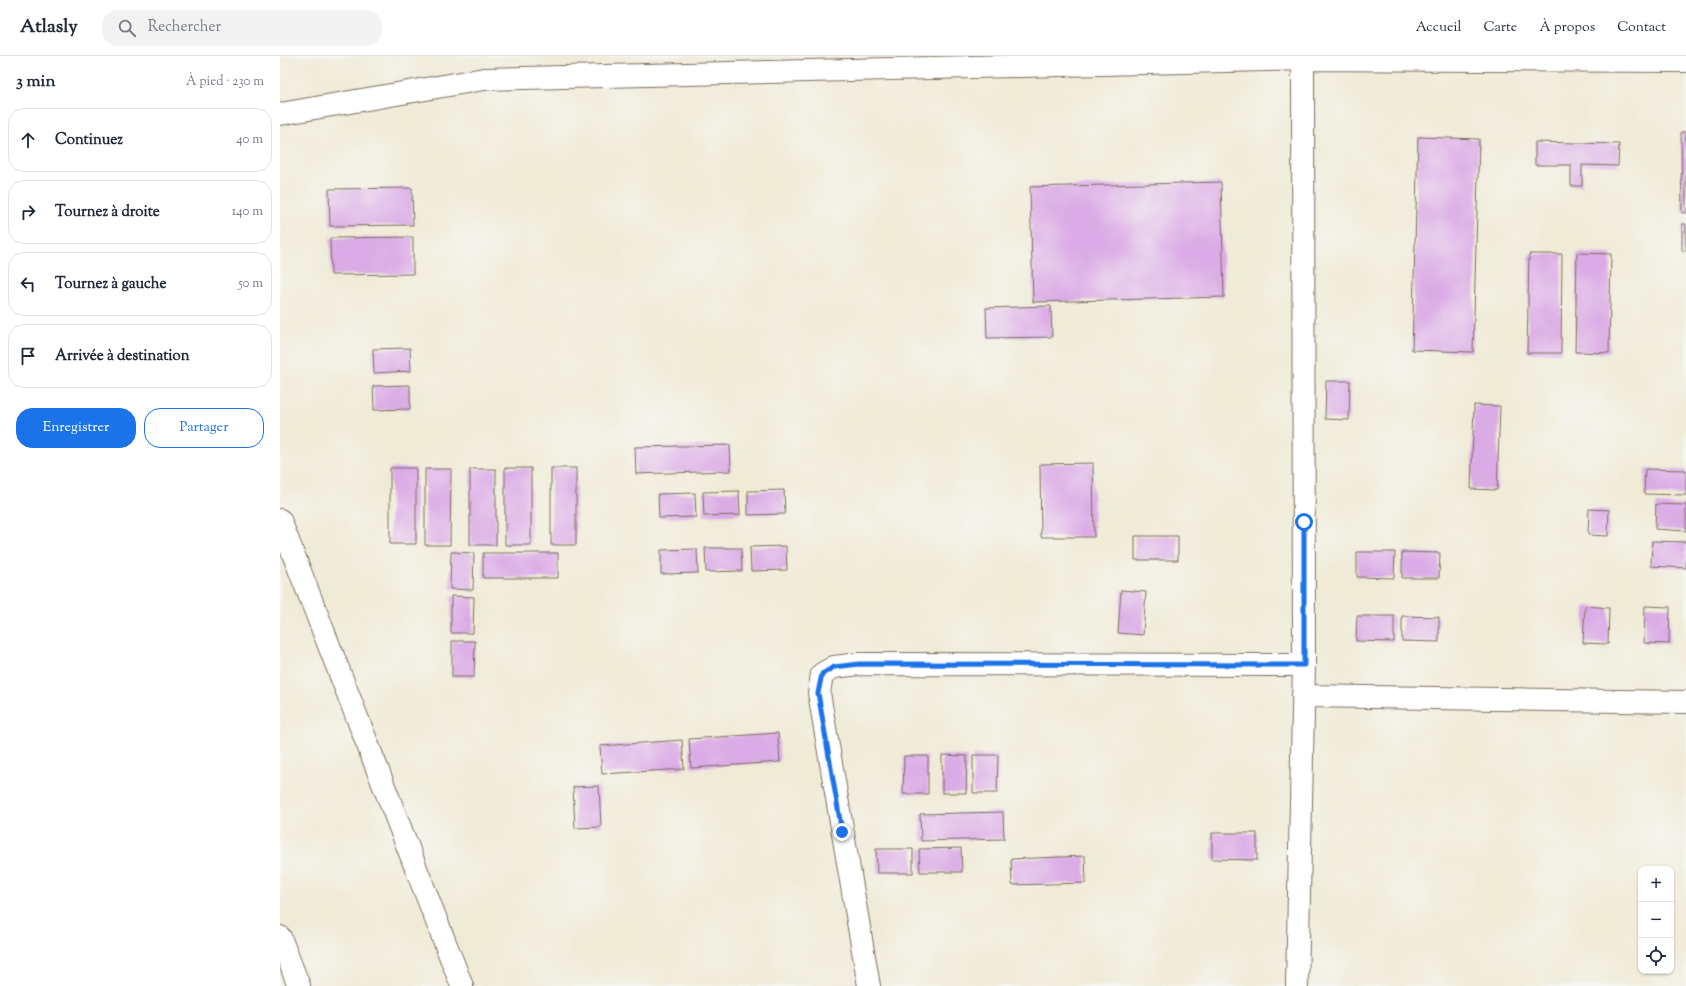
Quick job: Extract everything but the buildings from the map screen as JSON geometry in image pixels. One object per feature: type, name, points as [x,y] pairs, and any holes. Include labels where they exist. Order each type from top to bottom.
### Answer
[{"type":"street","points":[[280,114],[484,79],[1304,57],[1686,61]]},
{"type":"street","points":[[1298,986],[1304,665],[1304,57]]},
{"type":"street","points":[[280,520],[462,986]]},
{"type":"street","points":[[869,986],[818,693],[822,674],[834,667],[859,664],[1304,665]]},
{"type":"street","points":[[1303,696],[1686,702]]},
{"type":"street","points":[[280,937],[299,986]]},
{"type":"route","points":[[842,832],[818,693],[822,674],[834,667],[859,664],[1304,665],[1304,522]]}]
